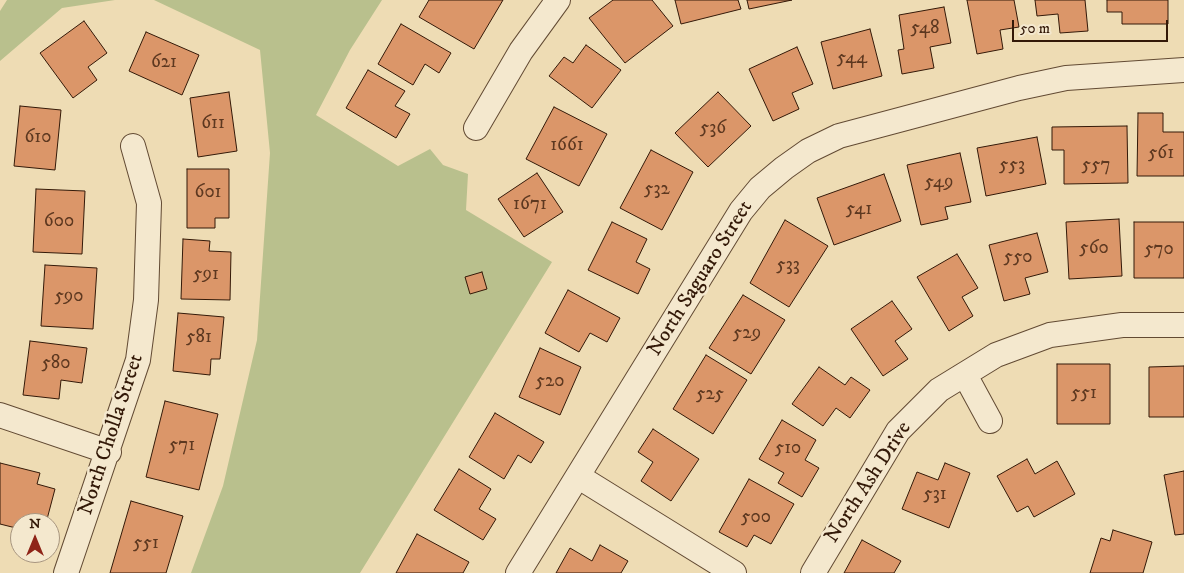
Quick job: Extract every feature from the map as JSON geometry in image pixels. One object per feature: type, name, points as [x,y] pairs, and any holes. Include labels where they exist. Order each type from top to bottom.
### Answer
[{"type":"street","points":[[476,128],[521,51],[558,0]]},
{"type":"street","name":"North Saguaro Street","points":[[518,573],[742,211],[760,188],[808,151],[839,136],[1066,78],[1184,70]]},
{"type":"street","name":"North Cholla Street","points":[[66,573],[109,452],[138,360],[146,300],[149,203],[134,146]]},
{"type":"street","name":"North Ash Drive","points":[[813,573],[898,431],[939,390],[996,355],[1050,335],[1122,325],[1184,325]]},
{"type":"street","points":[[965,374],[990,421]]},
{"type":"street","points":[[0,415],[109,452]]},
{"type":"street","points":[[579,477],[734,573]]},
{"type":"green space","points":[[7,0],[115,0],[62,8],[0,61],[0,11]]},
{"type":"green space","points":[[154,0],[382,0],[350,50],[316,115],[398,166],[430,149],[443,165],[468,174],[466,210],[552,262],[360,573],[191,573],[223,486],[257,340],[270,153],[260,50]]},
{"type":"building","points":[[429,0],[503,0],[474,49],[419,17]]},
{"type":"building","points":[[613,0],[652,0],[673,26],[625,63],[589,18]]},
{"type":"building","points":[[675,0],[738,0],[741,9],[681,24]]},
{"type":"building","points":[[747,0],[792,0],[749,9]]},
{"type":"building","points":[[967,0],[1014,0],[1019,27],[1000,30],[1003,49],[977,54]]},
{"type":"building","points":[[1035,0],[1085,0],[1088,31],[1060,33],[1058,14],[1037,16]]},
{"type":"building","points":[[1107,0],[1168,0],[1168,24],[1122,24],[1122,12],[1107,12]]},
{"type":"building","points":[[944,7],[951,43],[930,47],[934,68],[902,74],[898,50],[904,49],[899,15]]},
{"type":"building","points":[[84,21],[107,53],[88,67],[97,80],[73,98],[40,53]]},
{"type":"building","points":[[401,24],[451,53],[439,73],[425,64],[413,85],[378,64]]},
{"type":"building","points":[[870,29],[882,76],[833,89],[821,42]]},
{"type":"building","points":[[146,32],[199,55],[182,95],[129,71]]},
{"type":"building","points":[[586,45],[621,70],[592,108],[549,76],[564,57],[573,63]]},
{"type":"building","points":[[797,47],[813,84],[792,93],[799,109],[773,121],[749,69]]},
{"type":"building","points":[[368,70],[405,91],[395,106],[410,114],[396,138],[346,108]]},
{"type":"building","points":[[229,92],[237,151],[198,157],[190,98]]},
{"type":"building","points":[[718,92],[751,126],[708,167],[675,133]]},
{"type":"building","points":[[20,106],[61,110],[55,170],[14,166]]},
{"type":"building","points":[[554,107],[607,134],[579,186],[526,159]]},
{"type":"building","points":[[1138,113],[1163,113],[1163,132],[1184,132],[1184,176],[1137,176]]},
{"type":"building","points":[[1127,126],[1128,183],[1064,184],[1064,150],[1052,150],[1052,127]]},
{"type":"building","points":[[1037,137],[1046,184],[986,196],[977,148]]},
{"type":"building","points":[[651,150],[693,172],[662,230],[620,208]]},
{"type":"building","points":[[960,153],[971,202],[945,207],[948,219],[921,225],[907,165]]},
{"type":"building","points":[[187,169],[229,169],[229,218],[215,218],[215,228],[187,228]]},
{"type":"building","points":[[537,173],[563,212],[524,237],[498,199]]},
{"type":"building","points":[[884,174],[901,221],[834,245],[817,198]]},
{"type":"building","points":[[36,189],[85,191],[82,254],[33,252]]},
{"type":"building","points":[[1119,219],[1122,276],[1069,279],[1066,222]]},
{"type":"building","points":[[785,220],[828,246],[789,307],[750,283]]},
{"type":"building","points":[[612,222],[647,239],[636,262],[650,269],[638,294],[588,270]]},
{"type":"building","points":[[1134,222],[1184,222],[1184,278],[1134,278]]},
{"type":"building","points":[[1037,233],[1048,272],[1025,278],[1030,294],[1004,301],[989,245]]},
{"type":"building","points":[[183,239],[210,241],[209,251],[231,252],[230,300],[181,299]]},
{"type":"building","points":[[957,254],[978,288],[962,297],[973,316],[949,331],[917,277]]},
{"type":"building","points":[[45,265],[97,268],[93,329],[41,326]]},
{"type":"building","points":[[482,272],[487,289],[470,294],[465,277]]},
{"type":"building","points":[[568,290],[620,318],[607,342],[590,333],[579,352],[545,333]]},
{"type":"building","points":[[743,295],[785,320],[751,374],[709,348]]},
{"type":"building","points":[[892,301],[912,329],[895,341],[908,359],[883,376],[851,329]]},
{"type":"building","points":[[178,313],[224,317],[220,359],[211,359],[210,375],[173,371]]},
{"type":"building","points":[[30,341],[87,348],[82,383],[61,380],[59,399],[23,395]]},
{"type":"building","points":[[540,348],[581,367],[560,415],[519,397]]},
{"type":"building","points":[[706,355],[747,380],[713,434],[673,409]]},
{"type":"building","points":[[1057,364],[1110,364],[1110,424],[1057,424]]},
{"type":"building","points":[[1184,366],[1184,417],[1149,417],[1149,367]]},
{"type":"building","points":[[819,367],[845,385],[851,377],[870,390],[850,418],[836,408],[823,426],[792,404]]},
{"type":"building","points":[[165,401],[218,414],[199,490],[146,477]]},
{"type":"building","points":[[495,413],[544,442],[531,463],[518,455],[504,479],[469,457]]},
{"type":"building","points":[[782,420],[816,440],[805,460],[819,468],[802,497],[778,483],[784,473],[759,459]]},
{"type":"building","points":[[653,429],[699,459],[671,501],[641,481],[653,462],[638,452]]},
{"type":"building","points":[[1027,459],[1035,474],[1057,461],[1075,494],[1034,517],[1028,506],[1017,512],[997,476]]},
{"type":"building","points":[[0,463],[40,473],[37,484],[55,489],[49,513],[10,513],[10,526],[0,524]]},
{"type":"building","points":[[945,463],[970,473],[949,528],[902,509],[917,472],[938,480]]},
{"type":"building","points":[[459,469],[491,489],[479,509],[496,519],[483,540],[434,510]]},
{"type":"building","points":[[1184,471],[1184,534],[1175,535],[1164,475]]},
{"type":"building","points":[[749,479],[794,504],[771,544],[754,535],[747,547],[719,532]]},
{"type":"building","points":[[131,501],[183,516],[166,573],[110,573]]},
{"type":"building","points":[[1113,530],[1152,542],[1143,573],[1090,573],[1101,538],[1110,541]]},
{"type":"building","points":[[417,534],[469,562],[463,573],[396,573]]},
{"type":"building","points":[[862,540],[901,561],[894,573],[844,573]]},
{"type":"building","points":[[600,545],[628,561],[621,573],[556,573],[570,548],[592,561]]}]
